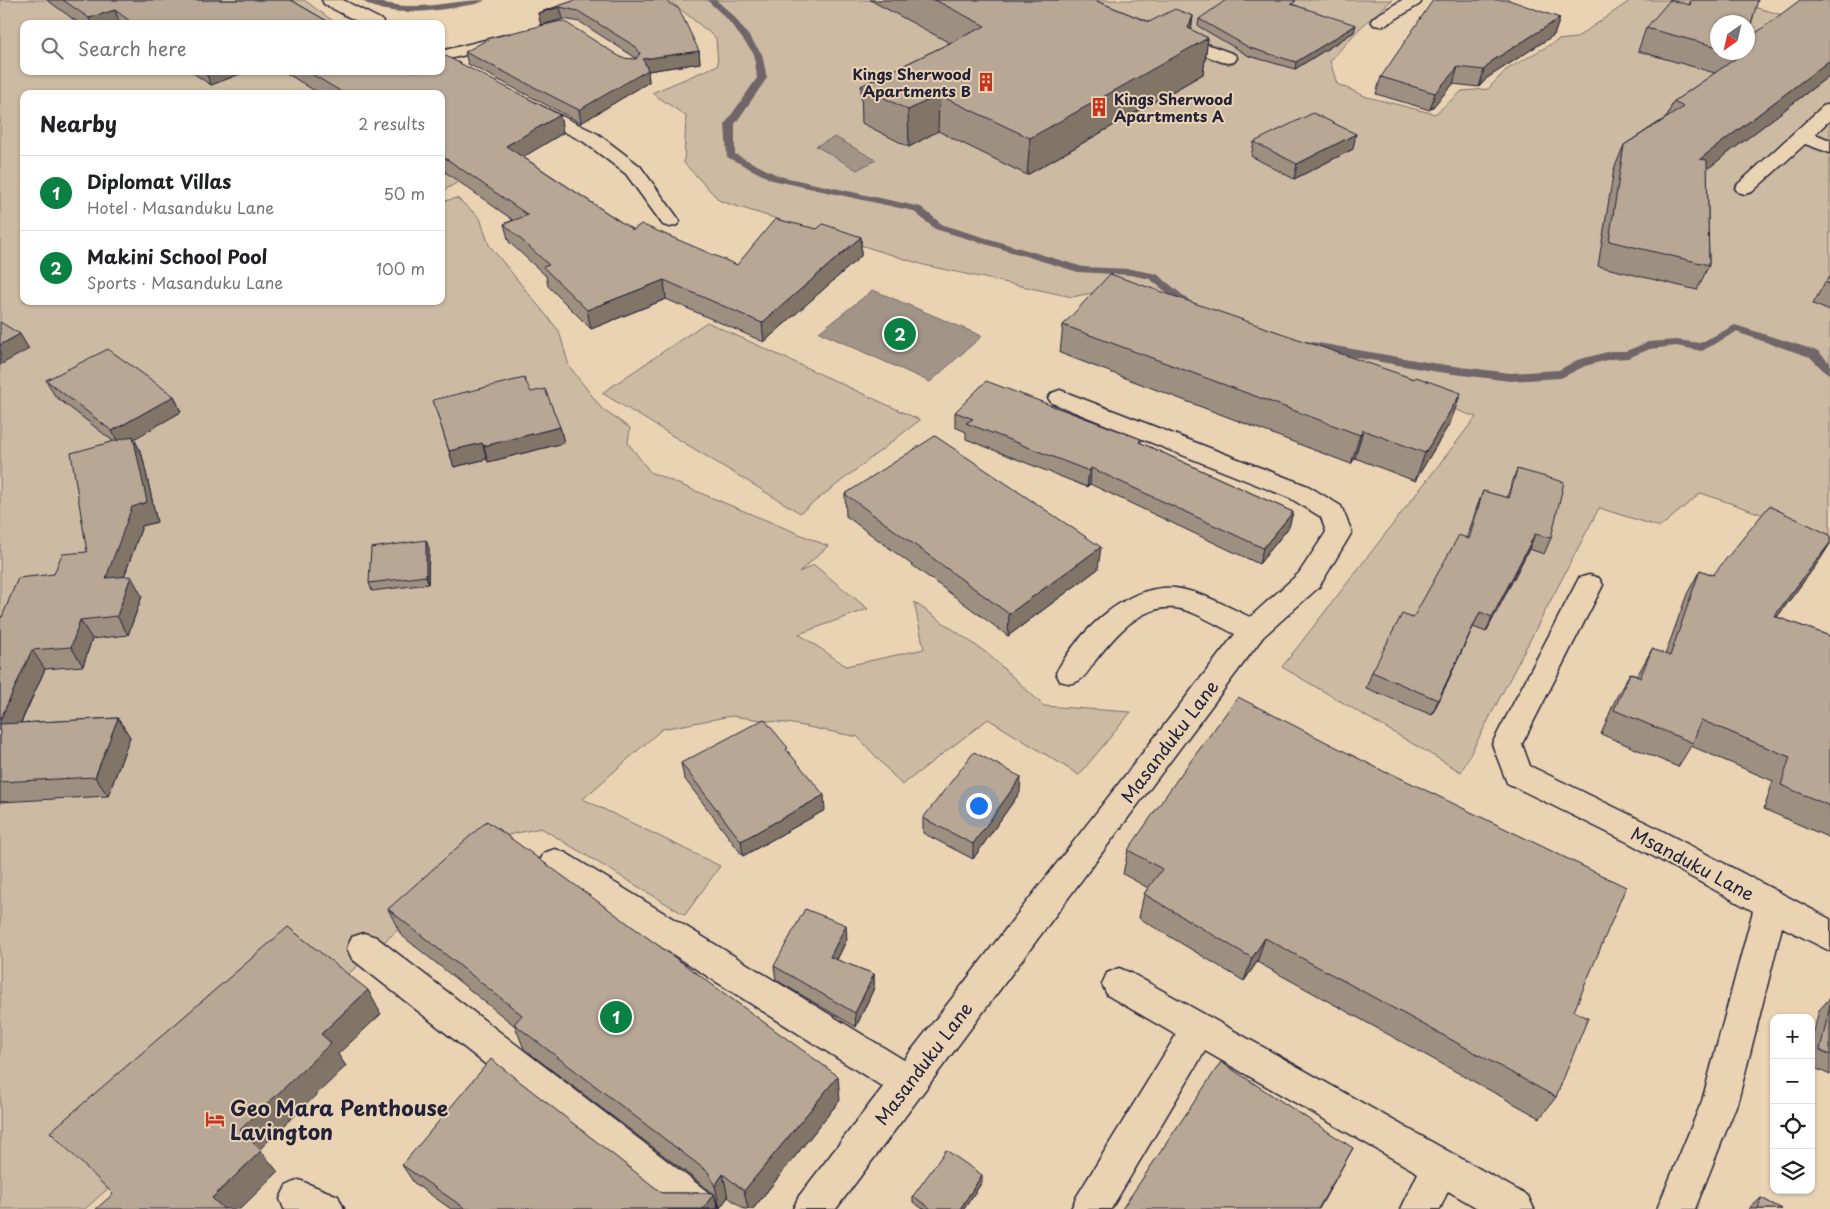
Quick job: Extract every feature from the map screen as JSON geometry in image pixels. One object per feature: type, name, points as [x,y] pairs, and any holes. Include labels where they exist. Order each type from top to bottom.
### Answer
[{"type":"street","points":[[330,0],[368,20]]},
{"type":"street","points":[[1380,21],[1414,0]]},
{"type":"street","points":[[1157,31],[1228,58]]},
{"type":"street","points":[[447,61],[525,34]]},
{"type":"street","points":[[516,99],[591,138],[633,170],[670,221]]},
{"type":"street","points":[[1745,188],[1830,110]]},
{"type":"street","points":[[1802,136],[1830,147]]},
{"type":"street","name":"Masanduku Lane","points":[[812,1209],[1253,630],[1309,580],[1339,532],[1332,512],[1299,492],[1060,398]]},
{"type":"street","name":"Msanduku Lane","points":[[1589,585],[1507,744],[1518,774],[1640,834],[1771,904],[1720,1101],[1676,1209]]},
{"type":"street","points":[[1070,672],[1115,620],[1129,610],[1152,600],[1176,598],[1253,630]]},
{"type":"street","points":[[555,863],[909,1083]]},
{"type":"street","points":[[1771,904],[1830,936]]},
{"type":"street","points":[[364,948],[700,1209]]},
{"type":"street","points":[[1119,984],[1515,1209]]},
{"type":"street","points":[[1090,1209],[1199,1029]]},
{"type":"street","points":[[1420,1209],[1442,1166]]},
{"type":"shaded area","points":[[0,0],[304,0],[332,20],[20,20],[20,75],[441,75],[554,127],[445,190],[445,90],[20,90],[20,305],[445,305],[445,201],[457,198],[480,218],[489,245],[559,331],[569,366],[603,410],[630,428],[628,443],[650,472],[828,546],[799,572],[814,565],[868,609],[799,634],[846,666],[924,649],[914,602],[988,654],[1044,706],[1131,712],[1079,775],[988,719],[902,785],[858,737],[793,724],[731,716],[662,729],[583,799],[720,866],[685,915],[541,828],[503,836],[85,1209],[0,1209]]},
{"type":"shaded area","points":[[669,0],[1392,0],[1359,29],[1330,61],[1337,84],[1367,97],[1435,114],[1462,91],[1488,89],[1506,70],[1558,40],[1576,38],[1631,0],[1727,0],[1787,16],[1830,0],[1830,538],[1701,493],[1660,527],[1599,508],[1461,772],[1282,667],[1476,417],[1116,288],[1072,297],[924,265],[720,201],[684,163],[686,116],[652,93],[718,65],[716,38]]},
{"type":"shaded area","points":[[835,137],[876,160],[857,170],[816,146]]},
{"type":"shaded area","points":[[873,290],[982,336],[930,382],[819,332]]},
{"type":"shaded area","points":[[707,322],[920,420],[800,513],[602,393]]},
{"type":"building","points":[[63,0],[291,0],[325,20],[129,20],[115,10],[89,18]]},
{"type":"building","points":[[576,0],[664,0],[679,9],[699,51],[643,59],[648,70],[579,110],[465,52],[490,38],[561,21],[622,58],[636,59],[640,53],[636,47],[578,11],[560,7],[538,13]]},
{"type":"building","points":[[935,0],[1094,0],[1149,22],[1175,9],[1193,16],[1188,28],[1208,38],[1030,138],[939,95],[908,110],[861,86],[985,26]]},
{"type":"building","points":[[1226,0],[1293,0],[1296,1],[1291,4],[1356,25],[1296,62],[1250,48],[1199,19]]},
{"type":"building","points":[[1433,0],[1509,0],[1560,18],[1492,61],[1484,70],[1458,67],[1435,93],[1381,77]]},
{"type":"building","points":[[1670,0],[1690,5],[1691,0],[1758,0],[1754,15],[1710,15],[1710,45],[1646,28]]},
{"type":"building","points":[[1800,0],[1830,0],[1830,60],[1700,159],[1707,160],[1709,265],[1609,241],[1624,145],[1684,107],[1673,102],[1733,60],[1755,60],[1755,34]]},
{"type":"building","points":[[445,56],[560,115],[506,146],[633,230],[641,224],[737,265],[775,219],[817,229],[823,224],[861,237],[762,323],[664,280],[587,310],[543,267],[549,265],[504,224],[528,215],[445,158],[445,90],[338,90],[314,75],[445,75]]},
{"type":"building","points":[[1313,113],[1356,134],[1297,164],[1254,142]]},
{"type":"building","points":[[1110,274],[1414,379],[1416,377],[1461,393],[1425,453],[1363,430],[1360,435],[1063,325]]},
{"type":"building","points":[[1830,277],[1830,284],[1825,282]]},
{"type":"building","points":[[0,322],[20,334],[0,345]]},
{"type":"building","points":[[108,349],[174,396],[112,431],[46,380]]},
{"type":"building","points":[[524,378],[531,392],[545,389],[560,427],[484,446],[482,443],[449,451],[433,400]]},
{"type":"building","points":[[986,381],[1141,439],[1139,442],[1293,512],[1263,548],[1091,468],[1089,471],[966,423],[973,419],[955,412]]},
{"type":"building","points":[[133,436],[147,502],[132,507],[106,578],[131,576],[117,616],[80,620],[71,647],[32,650],[0,720],[0,617],[2,617],[18,578],[54,574],[62,554],[87,552],[71,453]]},
{"type":"building","points":[[935,436],[1101,547],[1009,614],[845,494]]},
{"type":"building","points":[[1517,469],[1564,482],[1551,538],[1535,534],[1492,617],[1480,612],[1438,700],[1372,672],[1402,614],[1413,618],[1459,535],[1469,539],[1483,491],[1509,498]]},
{"type":"building","points":[[1769,506],[1830,535],[1830,543],[1774,616],[1830,636],[1830,806],[1781,785],[1790,757],[1701,720],[1693,743],[1614,710],[1630,673],[1640,678],[1652,649],[1670,656],[1700,570],[1713,575]]},
{"type":"building","points":[[426,540],[426,576],[369,583],[371,548]]},
{"type":"building","points":[[1238,697],[1387,773],[1626,887],[1574,1011],[1588,1018],[1556,1097],[1265,938],[1252,958],[1144,894],[1162,869],[1128,850]]},
{"type":"building","points":[[118,718],[95,777],[0,782],[0,724]]},
{"type":"building","points":[[764,719],[824,795],[741,841],[681,763]]},
{"type":"building","points":[[974,752],[1021,777],[973,844],[923,818]]},
{"type":"building","points":[[487,821],[838,1076],[744,1191],[723,1174],[715,1186],[708,1172],[514,1024],[522,1015],[388,909]]},
{"type":"building","points":[[805,909],[846,925],[830,957],[874,974],[855,1013],[774,966]]},
{"type":"building","points":[[288,927],[368,990],[321,1034],[331,1043],[240,1130],[261,1151],[212,1198],[224,1209],[96,1209],[113,1194],[50,1132]]},
{"type":"building","points":[[1830,1005],[1830,1055],[1820,1050]]},
{"type":"building","points":[[491,1059],[662,1193],[714,1193],[703,1209],[466,1209],[402,1165]]},
{"type":"building","points":[[1221,1062],[1353,1148],[1318,1209],[1122,1209]]},
{"type":"building","points":[[946,1150],[982,1175],[960,1209],[931,1209],[913,1196]]},
{"type":"building","points":[[1761,1198],[1782,1209],[1758,1209]]},
{"type":"waterway","points":[[366,0],[379,5],[408,9],[423,9],[481,0]]},
{"type":"waterway","points":[[711,0],[730,17],[758,54],[762,78],[730,124],[730,155],[776,178],[917,209],[939,227],[1082,270],[1131,272],[1153,276],[1195,310]]},
{"type":"waterway","points":[[1307,345],[1438,368],[1510,377],[1561,374],[1581,363],[1611,355],[1628,354],[1648,346],[1676,343],[1702,347],[1735,328],[1814,354],[1830,370]]},
{"type":"place","name":"Kings Sherwood Apartments B","points":[[986,82]]},
{"type":"place","name":"Kings Sherwood Apartments A","points":[[1099,107]]},
{"type":"place","name":"Makini School Pool","points":[[900,334]]},
{"type":"place","name":"Diplomat Villas","points":[[616,1017]]},
{"type":"place","name":"Geo Mara Penthouse Lavington","points":[[215,1119]]}]
